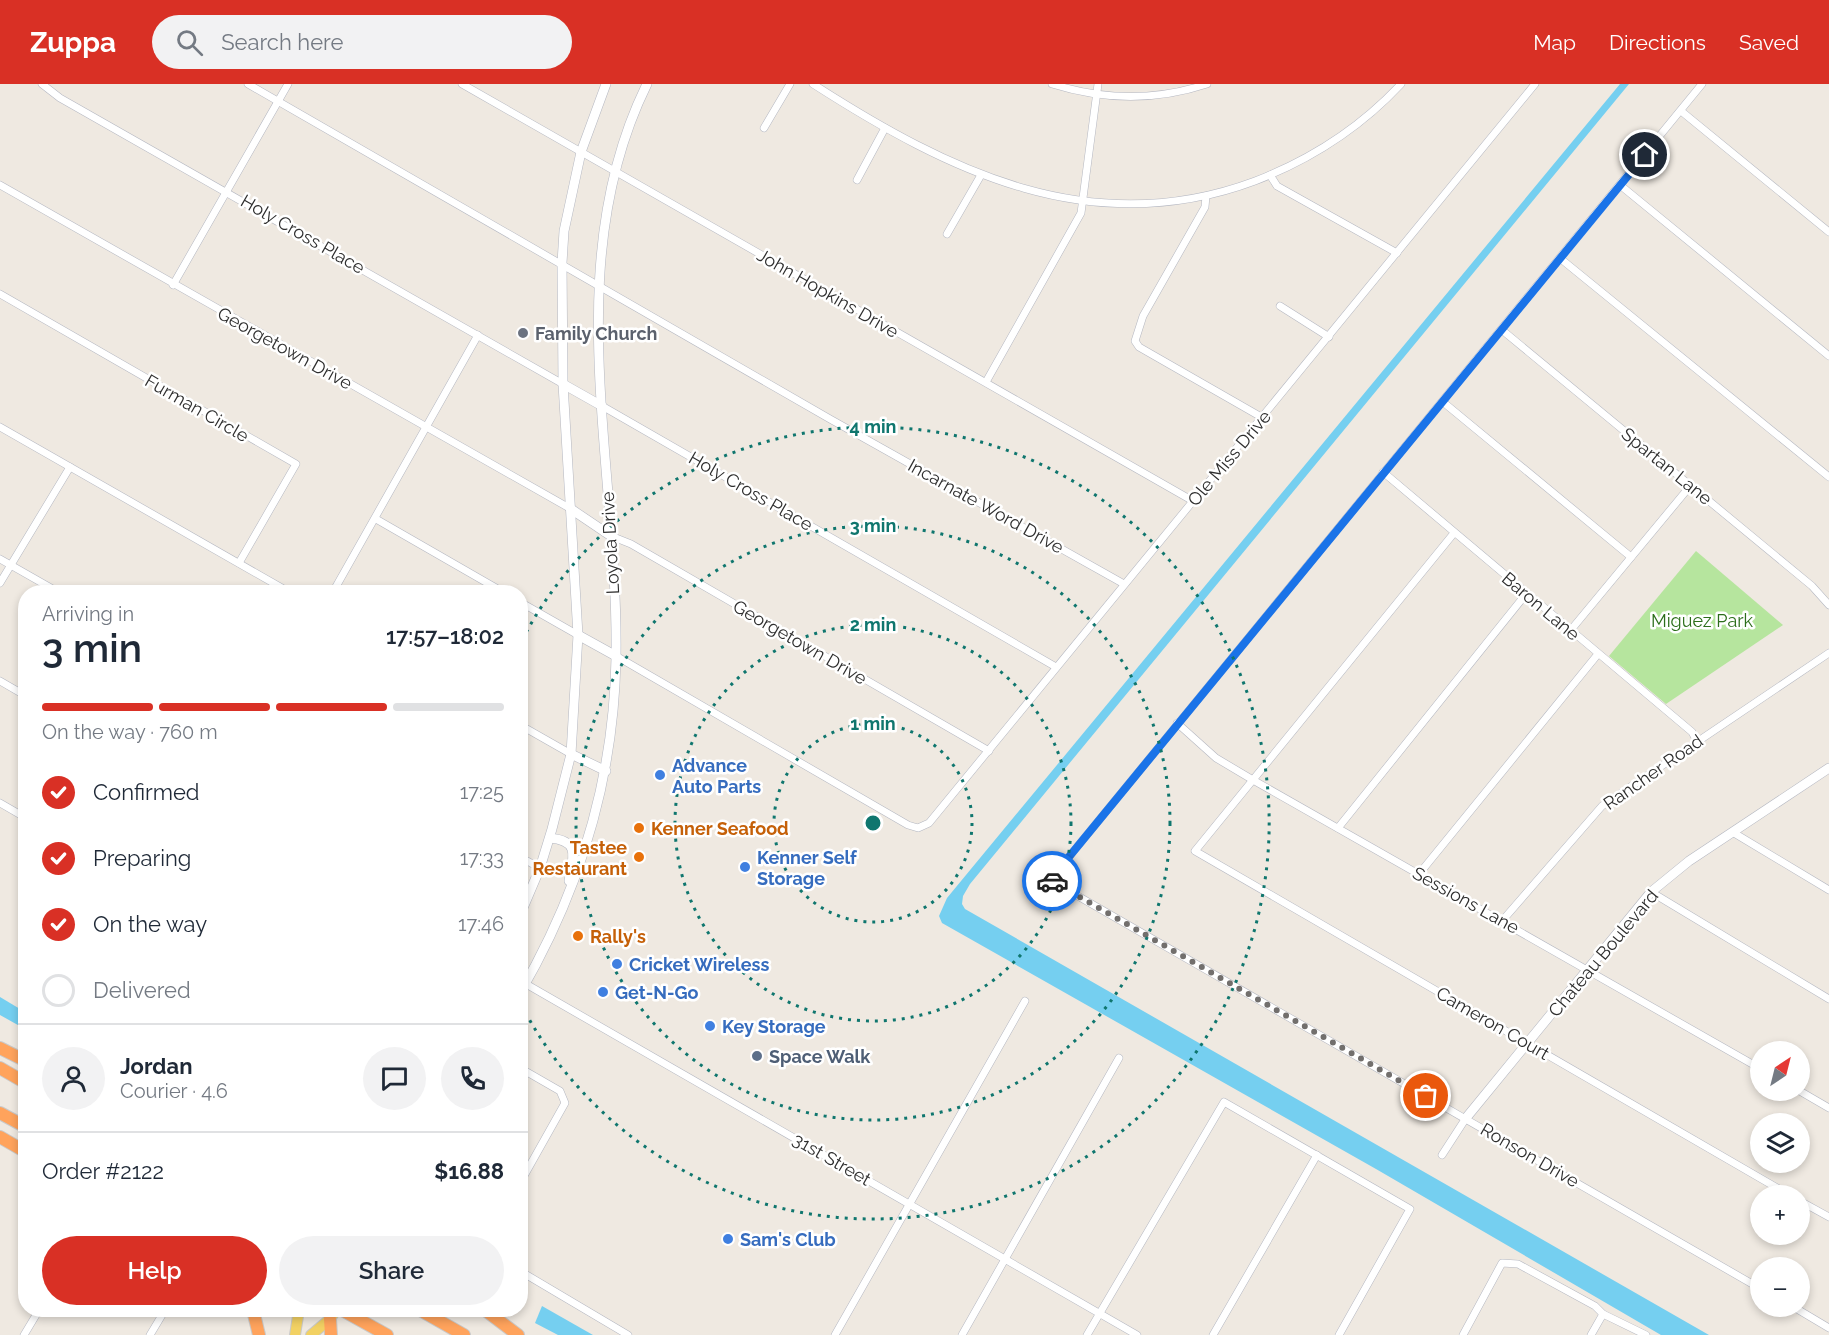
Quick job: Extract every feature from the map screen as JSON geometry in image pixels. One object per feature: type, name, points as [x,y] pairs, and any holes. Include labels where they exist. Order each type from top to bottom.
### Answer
[{"type":"highway","points":[[0,1048],[18,1057]]},
{"type":"highway","points":[[0,1068],[18,1079]]},
{"type":"highway","points":[[0,1113],[18,1123]]},
{"type":"highway","points":[[0,1137],[18,1147]]},
{"type":"highway","points":[[255,1317],[259,1335]]},
{"type":"highway","points":[[331,1335],[333,1317]]},
{"type":"highway","points":[[355,1317],[387,1335]]},
{"type":"highway","points":[[432,1317],[464,1335]]},
{"type":"highway","points":[[494,1317],[518,1335]]},
{"type":"main road","name":"Loyola Drive","points":[[528,896],[550,838],[571,754],[578,635],[563,384],[562,263],[564,231],[581,153],[606,84]]},
{"type":"main road","name":"Loyola Drive","points":[[528,971],[565,901],[589,837],[606,771],[611,735],[616,656],[602,406],[598,284],[604,214],[614,171],[627,129],[647,84]]},
{"type":"main road","points":[[563,384],[602,406]]},
{"type":"main road","points":[[571,509],[610,536]]},
{"type":"main road","points":[[578,635],[616,656]]},
{"type":"main road","points":[[571,754],[606,771]]},
{"type":"main road","name":"Chateau Boulevard","points":[[1466,1118],[1651,892],[1689,861],[1826,774]]},
{"type":"main road","points":[[550,838],[564,840],[572,847],[573,858],[565,901]]},
{"type":"main road","points":[[295,1335],[298,1317]]},
{"type":"main road","points":[[311,1335],[330,1317]]},
{"type":"street","name":"Holy Cross Place","points":[[42,84],[60,98],[563,384]]},
{"type":"street","points":[[248,84],[562,263]]},
{"type":"street","points":[[173,285],[288,84]]},
{"type":"street","name":"John Hopkins Drive","points":[[462,84],[1193,501]]},
{"type":"street","points":[[764,128],[790,84]]},
{"type":"street","points":[[813,84],[885,128],[981,175],[1032,192],[1084,203],[1125,205],[1206,196],[1269,175],[1322,150],[1374,113],[1401,84]]},
{"type":"street","points":[[1052,84],[1097,94],[1141,97],[1180,92],[1207,84]]},
{"type":"street","points":[[986,382],[1081,213],[1098,84]]},
{"type":"street","name":"Ole Miss Drive","points":[[616,656],[897,819],[919,828],[929,823],[1535,84]]},
{"type":"street","points":[[1177,723],[1561,259],[1702,84]]},
{"type":"street","points":[[1681,111],[1829,232]]},
{"type":"street","points":[[856,180],[885,128]]},
{"type":"street","points":[[947,234],[981,175]]},
{"type":"street","points":[[1269,175],[1276,186],[1397,253]]},
{"type":"street","name":"Georgetown Drive","points":[[0,185],[571,509]]},
{"type":"street","points":[[1620,185],[1829,356]]},
{"type":"street","points":[[1206,196],[1205,207],[1143,316],[1135,341],[1139,347],[1263,418]]},
{"type":"street","points":[[1561,259],[1829,477]]},
{"type":"street","name":"Incarnate Word Drive","points":[[562,263],[1124,584]]},
{"type":"street","name":"Furman Circle","points":[[0,294],[296,464],[239,563]]},
{"type":"street","points":[[1280,306],[1329,336]]},
{"type":"street","name":"Spartan Lane","points":[[1502,330],[1691,484],[1812,586],[1829,605]]},
{"type":"street","points":[[337,585],[478,335]]},
{"type":"street","points":[[1443,402],[1631,557]]},
{"type":"street","name":"Holy Cross Place","points":[[602,406],[1056,667]]},
{"type":"street","points":[[0,427],[277,585]]},
{"type":"street","points":[[0,583],[70,467]]},
{"type":"street","name":"Baron Lane","points":[[1383,472],[1692,732],[1697,741]]},
{"type":"street","points":[[1570,631],[1691,484]]},
{"type":"street","points":[[376,519],[491,585]]},
{"type":"street","points":[[1253,780],[1454,533]]},
{"type":"street","name":"Georgetown Drive","points":[[610,536],[631,544],[989,751]]},
{"type":"street","points":[[0,559],[46,585]]},
{"type":"street","points":[[1338,828],[1526,594]]},
{"type":"street","points":[[528,607],[578,635]]},
{"type":"street","name":"Rancher Road","points":[[1502,921],[1602,806],[1829,653]]},
{"type":"street","points":[[1419,874],[1598,654]]},
{"type":"street","points":[[0,681],[18,691]]},
{"type":"street","name":"Sessions Lane","points":[[1177,723],[1216,758],[1253,780],[1750,1063]]},
{"type":"street","name":"Ronson Drive","points":[[1177,723],[1050,880],[1750,1283]]},
{"type":"street","points":[[528,730],[571,754]]},
{"type":"street","name":"Cameron Court","points":[[1253,780],[1195,851],[1772,1185]]},
{"type":"street","points":[[0,804],[18,814]]},
{"type":"street","points":[[1734,833],[1829,890]]},
{"type":"street","points":[[528,861],[540,868]]},
{"type":"street","points":[[1651,892],[1829,999]]},
{"type":"street","name":"31st Street","points":[[528,984],[1137,1335]]},
{"type":"street","points":[[835,1335],[1025,1001]]},
{"type":"street","points":[[962,1335],[1119,1058]]},
{"type":"street","points":[[528,1073],[560,1091],[565,1103],[528,1169]]},
{"type":"street","points":[[1810,1097],[1829,1108]]},
{"type":"street","points":[[1087,1335],[1224,1102],[1410,1209],[1339,1335]]},
{"type":"street","name":"Chateau Boulevard","points":[[1442,1155],[1466,1118]]},
{"type":"street","points":[[1213,1335],[1317,1155]]},
{"type":"street","points":[[1810,1207],[1829,1218]]},
{"type":"street","points":[[1463,1335],[1503,1263],[1518,1264],[1595,1306],[1603,1314],[1646,1335]]},
{"type":"street","points":[[528,1276],[628,1335]]},
{"type":"street","points":[[1591,1335],[1603,1314]]},
{"type":"street","points":[[24,1335],[35,1317]]},
{"type":"street","points":[[150,1335],[161,1317]]},
{"type":"street","points":[[1810,1317],[1829,1328]]},
{"type":"green space","name":"Miguez Park","points":[[1696,551],[1783,625],[1666,704],[1609,656]]},
{"type":"water","points":[[1620,84],[1629,84],[970,884],[963,896],[962,904],[965,909],[1709,1335],[1661,1335],[1376,1169],[942,923],[939,916],[947,898]]},
{"type":"water","points":[[0,997],[18,1008],[18,1025],[0,1015]]},
{"type":"water","points":[[542,1306],[593,1335],[558,1335],[535,1323]]},
{"type":"way so far","points":[[1052,881],[1426,1096]]},
{"type":"place","name":"Family Church","points":[[523,333]]},
{"type":"place","name":"Advance Auto Parts","points":[[660,775]]},
{"type":"place","name":"Kenner Seafood","points":[[639,828]]},
{"type":"place","name":"Tastee Restaurant","points":[[639,857]]},
{"type":"place","name":"Kenner Self Storage","points":[[745,867]]},
{"type":"place","name":"Rally's","points":[[578,936]]},
{"type":"place","name":"Cricket Wireless","points":[[617,964]]},
{"type":"place","name":"Get-N-Go","points":[[603,992]]},
{"type":"place","name":"Key Storage","points":[[710,1026]]},
{"type":"place","name":"Space Walk","points":[[757,1056]]},
{"type":"place","name":"Sam's Club","points":[[728,1239]]},
{"type":"route","points":[[1052,881],[1050,880],[1177,723],[1645,155]]}]
